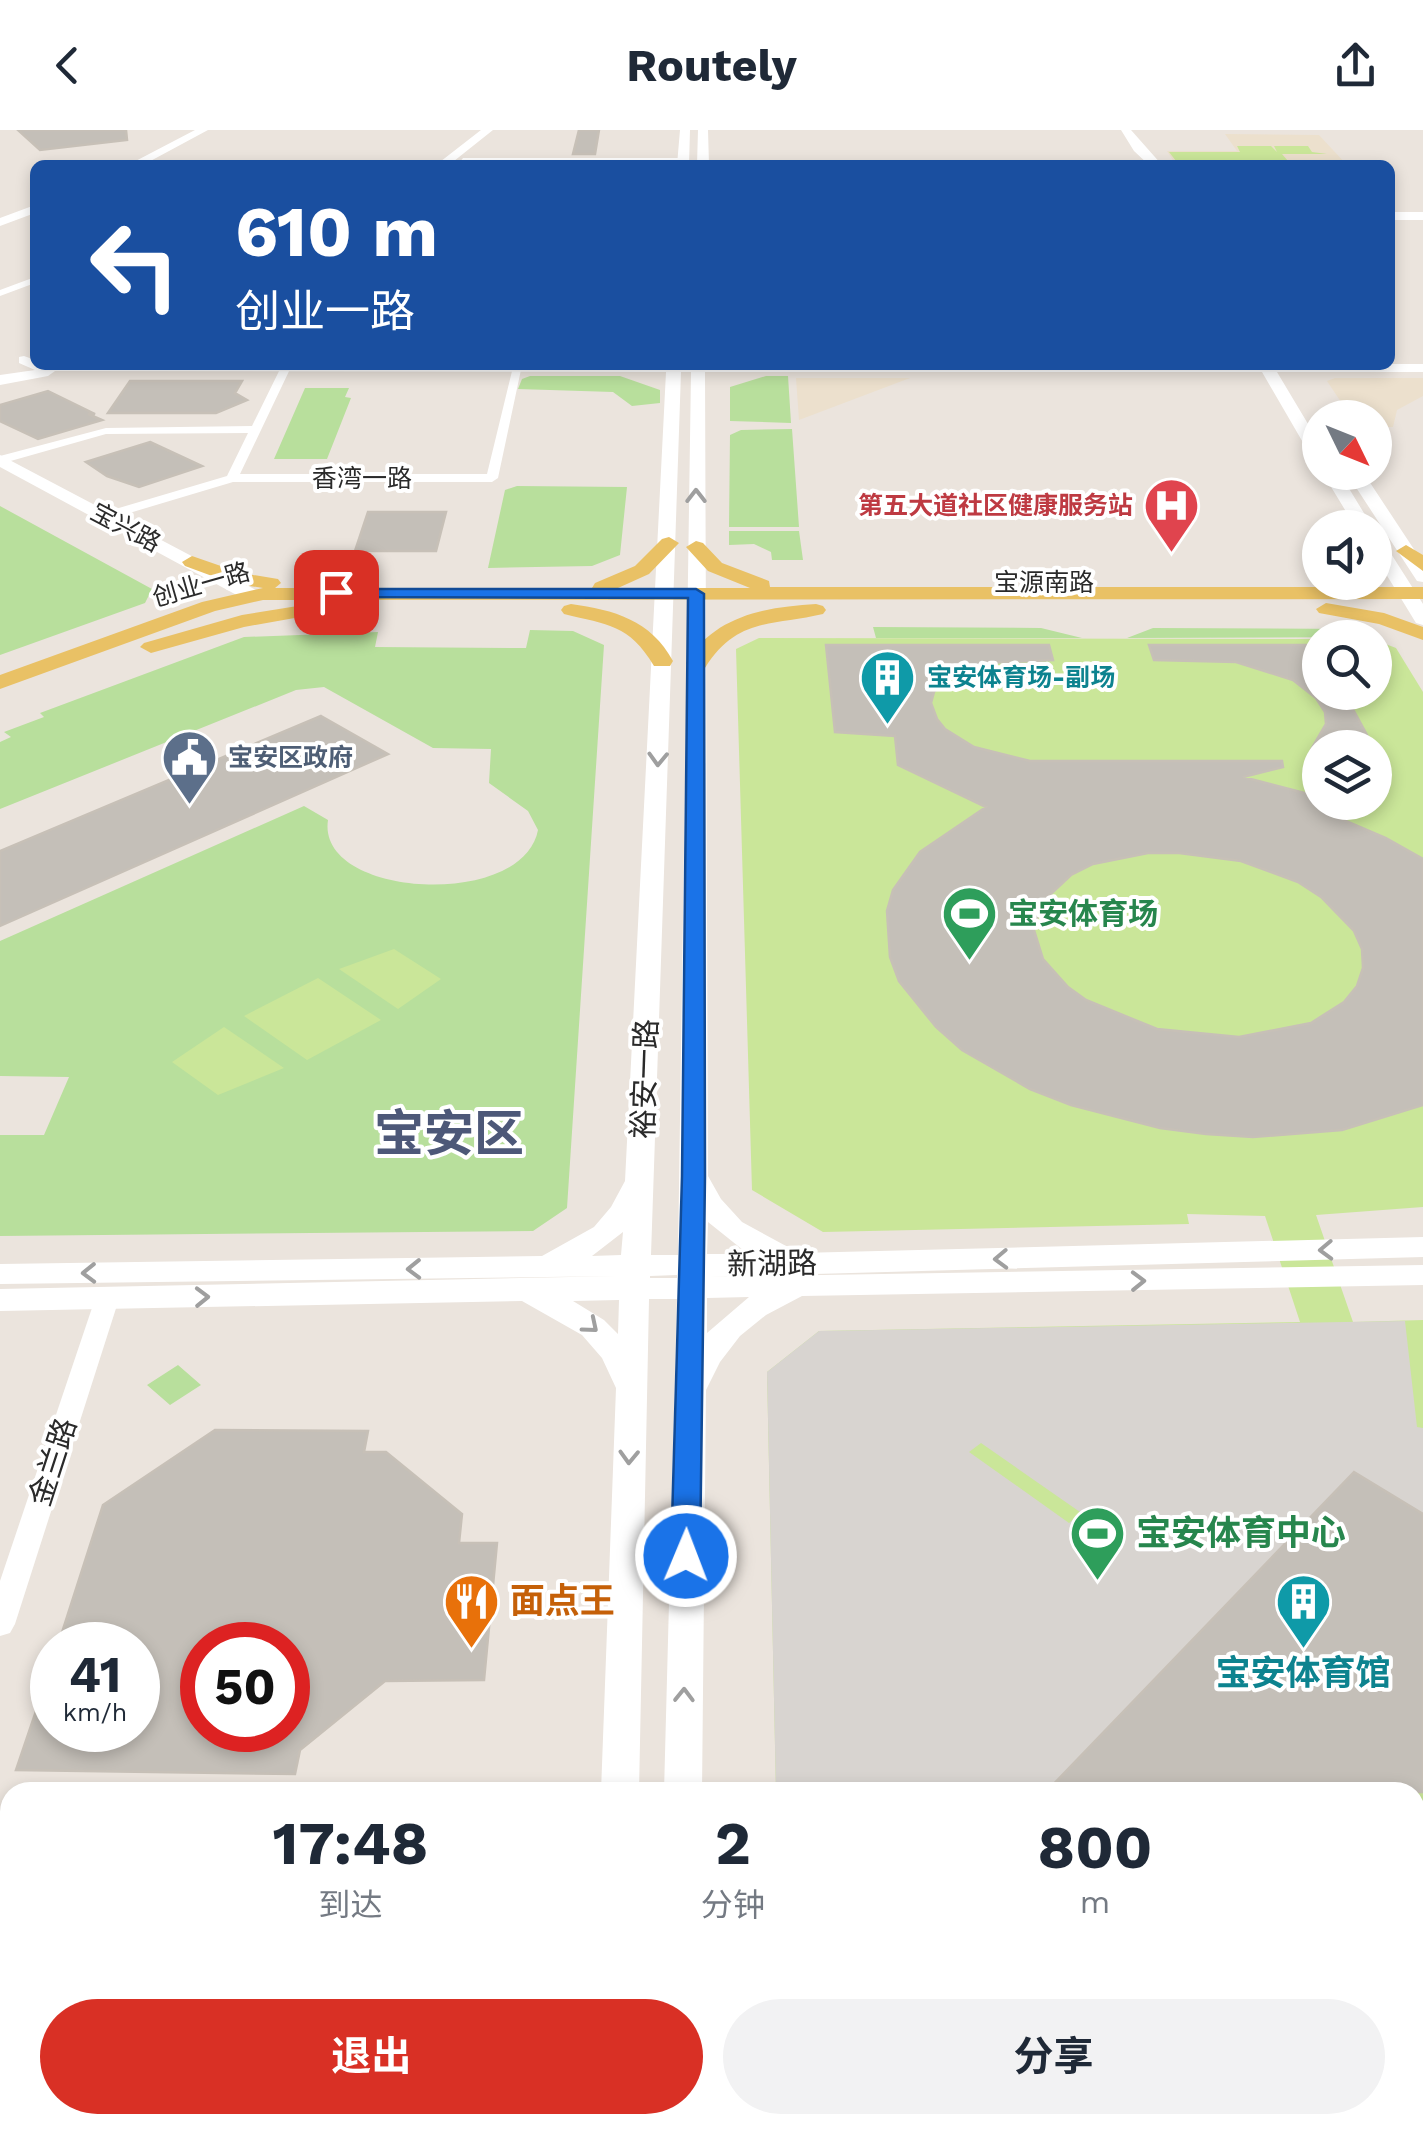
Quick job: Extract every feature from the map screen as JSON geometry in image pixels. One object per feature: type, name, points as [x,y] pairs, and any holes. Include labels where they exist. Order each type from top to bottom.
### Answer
[{"type":"main road","points":[[144,160],[204,130]]},
{"type":"main road","points":[[154,160],[212,130]]},
{"type":"main road","points":[[449,160],[488,130]]},
{"type":"main road","points":[[462,160],[500,130]]},
{"type":"main road","points":[[683,160],[685,130]]},
{"type":"main road","points":[[703,130],[703,160]]},
{"type":"main road","points":[[1126,130],[1150,160]]},
{"type":"main road","points":[[1138,149],[1134,153],[1138,160]]},
{"type":"main road","points":[[0,210],[30,213]]},
{"type":"main road","points":[[0,225],[30,214]]},
{"type":"main road","points":[[1395,214],[1423,214]]},
{"type":"main road","points":[[0,375],[30,362]]},
{"type":"main road","points":[[1395,362],[1423,365]]},
{"type":"main road","points":[[1395,366],[1423,365]]},
{"type":"main road","points":[[0,375],[62,370]]},
{"type":"main road","points":[[616,370],[649,377],[671,400]]},
{"type":"main road","name":"裕安一路","points":[[620,1782],[630,1404],[669,543],[673,370]]},
{"type":"main road","name":"裕安一路","points":[[683,1782],[694,1176],[698,370]]},
{"type":"main road","points":[[696,402],[722,376],[778,370]]},
{"type":"main road","points":[[1211,370],[1250,374],[1282,394]]},
{"type":"main road","points":[[1276,370],[1282,394],[1302,428]]},
{"type":"main road","points":[[1278,370],[1304,400]]},
{"type":"main road","points":[[1301,387],[1305,377],[1316,372],[1340,370]]},
{"type":"main road","name":"宝兴路","points":[[0,460],[106,516],[184,566]]},
{"type":"main road","name":"宝兴路","points":[[0,475],[244,599]]},
{"type":"main road","points":[[1366,490],[1423,577]]},
{"type":"main road","points":[[570,602],[634,576],[669,543]]},
{"type":"main road","points":[[696,547],[715,567],[740,579],[815,601]]},
{"type":"main road","points":[[1406,551],[1423,566]]},
{"type":"main road","points":[[184,566],[251,581],[363,592]]},
{"type":"main road","points":[[150,627],[182,610],[195,598],[194,585],[184,566]]},
{"type":"main road","points":[[1392,566],[1419,604]]},
{"type":"main road","name":"创业一路","points":[[0,682],[150,627],[244,599],[363,592],[570,602]]},
{"type":"main road","name":"宝源南路","points":[[666,602],[1300,592],[1419,604]]},
{"type":"main road","points":[[113,660],[244,599],[336,608]]},
{"type":"main road","points":[[698,663],[708,646],[740,626],[815,601]]},
{"type":"main road","name":"宝源南路","points":[[815,601],[1326,609],[1419,604]]},
{"type":"main road","points":[[570,602],[638,630],[657,648],[662,661]]},
{"type":"main road","name":"创业一路","points":[[0,702],[113,660],[232,623],[336,608],[666,602]]},
{"type":"main road","points":[[1326,609],[1384,618],[1423,634]]},
{"type":"main road","points":[[510,1279],[600,1239],[618,1223],[641,1173]]},
{"type":"main road","points":[[694,1176],[715,1214],[742,1238],[830,1274]]},
{"type":"main road","name":"新湖路","points":[[905,1273],[1423,1247]]},
{"type":"main road","name":"新湖路","points":[[0,1274],[510,1279],[905,1273],[1423,1275]]},
{"type":"main road","points":[[688,1398],[702,1362],[743,1315],[830,1274]]},
{"type":"main road","points":[[510,1279],[598,1330],[622,1364],[630,1404]]},
{"type":"main road","name":"新湖路","points":[[0,1300],[106,1299],[510,1279]]},
{"type":"street","points":[[0,293],[30,282]]},
{"type":"street","points":[[232,478],[285,370]]},
{"type":"street","name":"香湾一路","points":[[106,516],[232,478],[492,478],[517,370]]},
{"type":"street","points":[[0,460],[106,431],[256,428]]},
{"type":"street","name":"金兰路","points":[[0,1624],[106,1299]]},
{"type":"shaded area","points":[[1225,134],[1319,135],[1342,160],[1173,160],[1167,151],[1237,151]]},
{"type":"shaded area","points":[[796,378],[910,378],[799,420]]},
{"type":"shaded area","points":[[1423,378],[1423,396],[1397,410],[1392,427],[1392,400],[1340,400],[1327,381]]},
{"type":"shaded area","points":[[1405,1321],[1417,1427],[1423,1428],[1423,1514],[1060,1782],[776,1782],[767,1372],[819,1331]],"holes":[[[981,1443],[1081,1513],[1069,1523],[969,1452]]]},
{"type":"green space","points":[[1237,146],[1271,146],[1277,152],[1274,146],[1308,146],[1312,152],[1327,154],[1282,154],[1287,160],[1175,160],[1169,152],[1240,152]]},
{"type":"green space","points":[[620,376],[660,390],[660,403],[632,406],[613,392],[518,389],[522,379]]},
{"type":"green space","points":[[766,376],[788,376],[791,423],[730,421],[730,387]]},
{"type":"green space","points":[[305,388],[349,388],[345,397],[351,398],[327,459],[274,459]]},
{"type":"green space","points":[[792,429],[799,527],[729,527],[730,435],[741,430]]},
{"type":"green space","points":[[517,486],[627,487],[620,555],[592,566],[488,568],[505,490]]},
{"type":"green space","points":[[0,506],[152,589],[145,603],[0,655]]},
{"type":"green space","points":[[729,531],[799,531],[803,560],[772,560],[771,552],[754,544],[729,545]]},
{"type":"green space","points":[[873,627],[1041,628],[1082,638],[876,638]]},
{"type":"green space","points":[[1153,628],[1302,629],[1302,637],[1127,638]]},
{"type":"green space","points":[[530,630],[573,631],[604,645],[567,1208],[533,1231],[0,1236],[0,1135],[44,1135],[69,1077],[0,1076],[0,941],[304,806],[328,820],[333,846],[354,866],[385,879],[423,884],[462,883],[497,873],[524,856],[538,830],[528,811],[489,783],[491,749],[433,748],[324,687],[296,690],[0,809],[0,742],[11,737],[4,732],[44,717],[40,713],[244,637],[378,632],[375,647],[526,648]]},
{"type":"green space","name":"宝安体育中心","points":[[759,638],[1302,639],[1302,710],[1392,710],[1392,646],[1396,648],[1423,692],[1423,1207],[1316,1215],[1353,1322],[1423,1320],[1423,1782],[776,1782],[767,1372],[819,1331],[1300,1322],[1265,1216],[1187,1214],[1189,1224],[823,1232],[752,1190],[736,649]]},
{"type":"green space","points":[[394,949],[441,979],[398,1009],[339,969]]},
{"type":"green space","points":[[318,978],[381,1020],[307,1060],[244,1016]]},
{"type":"green space","points":[[224,1027],[284,1068],[218,1095],[172,1062]]},
{"type":"green space","points":[[178,1365],[201,1385],[170,1405],[147,1385]]},
{"type":"building","points":[[18,130],[126,130],[127,140],[40,150]]},
{"type":"building","points":[[579,130],[599,130],[595,154],[573,154]]},
{"type":"building","points":[[130,381],[242,381],[235,393],[247,400],[216,413],[108,413]]},
{"type":"building","points":[[48,391],[102,420],[38,439],[0,421],[0,405]]},
{"type":"building","points":[[150,442],[202,466],[139,487],[107,476],[86,462]]},
{"type":"building","points":[[368,512],[446,512],[436,551],[355,551]]},
{"type":"building","name":"宝安体育场","points":[[826,645],[1049,645],[1053,660],[988,663],[946,679],[934,692],[931,703],[937,719],[945,729],[974,747],[1030,761],[1282,761],[1283,767],[1243,777],[1302,792],[1302,820],[1344,820],[1423,859],[1423,1105],[1342,1130],[1253,1137],[1206,1134],[1160,1128],[1071,1105],[1030,1089],[962,1050],[936,1027],[899,981],[890,957],[887,911],[893,890],[920,852],[986,807],[898,765],[895,736],[835,732]],"holes":[[[1148,853],[1241,861],[1298,882],[1321,897],[1354,931],[1362,949],[1363,968],[1357,986],[1344,1002],[1311,1023],[1239,1037],[1157,1029],[1086,1000],[1068,987],[1043,959],[1034,930],[1041,903],[1071,875],[1093,864]]]},
{"type":"building","points":[[1149,645],[1302,645],[1302,687],[1293,680],[1236,662],[1154,660]]},
{"type":"building","points":[[1353,710],[1364,730],[1322,730],[1325,712]]},
{"type":"building","name":"宝安区政府","points":[[321,716],[388,754],[0,926],[0,851]]},
{"type":"building","points":[[215,1430],[368,1431],[364,1452],[386,1452],[462,1514],[459,1543],[497,1543],[484,1680],[385,1681],[310,1742],[310,1622],[180,1622],[180,1752],[300,1752],[295,1774],[16,1770],[30,1729],[30,1752],[160,1752],[160,1622],[65,1622],[103,1505]]},
{"type":"building","name":"宝安体育馆","points":[[1354,1472],[1423,1514],[1423,1782],[1056,1782]]},
{"type":"place","name":"第五大道社区健康服务站","points":[[1172,554]]},
{"type":"place","name":"宝安体育场-副场","points":[[888,726]]},
{"type":"place","name":"宝安区政府","points":[[189,806]]},
{"type":"place","name":"宝安体育场","points":[[969,963]]},
{"type":"place","name":"宝安体育中心","points":[[1097,1582]]},
{"type":"place","name":"面点王","points":[[471,1650]]},
{"type":"place","name":"宝安体育馆","points":[[1303,1651]]},
{"type":"district","name":"宝安区","points":[[449,1133]]},
{"type":"route","points":[[336,592],[696,594],[694,1176],[686,1556]]}]
